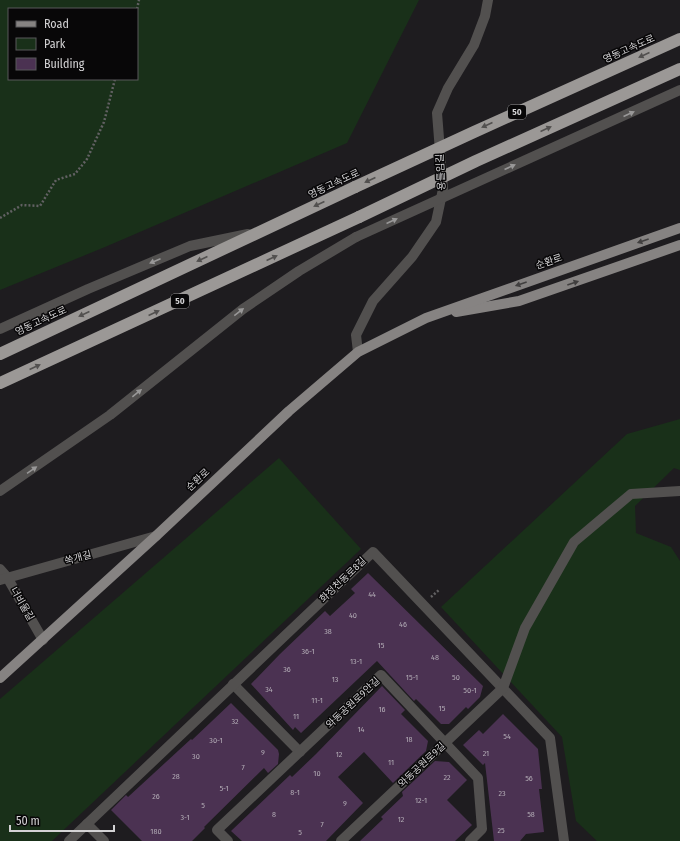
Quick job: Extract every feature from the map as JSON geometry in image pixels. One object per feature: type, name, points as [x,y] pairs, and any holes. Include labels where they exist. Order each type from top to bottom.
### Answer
[{"type":"highway","name":"영동고속도로","points":[[0,354],[355,187],[680,39]]},
{"type":"highway","name":"50","points":[[0,383],[359,217],[476,160],[680,69]]},
{"type":"main road","name":"순환로","points":[[0,678],[156,536],[289,411],[358,352],[426,318],[680,228]]},
{"type":"main road","name":"순환로","points":[[426,318],[519,301],[680,245]]},
{"type":"street","name":"용틀임길","points":[[358,352],[356,335],[373,301],[412,257],[436,222],[443,189],[437,113],[448,88],[474,45],[485,16],[488,0]]},
{"type":"street","points":[[0,491],[110,415],[243,309],[299,271],[356,237],[680,90]]},
{"type":"street","points":[[0,329],[88,289],[190,246],[260,232]]},
{"type":"street","points":[[503,688],[525,628],[574,542],[631,494],[680,491]]},
{"type":"street","name":"쑥개길","points":[[2,575],[156,536]]},
{"type":"street","name":"화정천동로8길","points":[[69,841],[373,552],[550,738],[564,841]]},
{"type":"street","name":"너비울길","points":[[2,575],[43,640]]},
{"type":"street","name":"와동공원로9안길","points":[[228,841],[217,830],[381,676],[478,778],[482,829],[470,841]]},
{"type":"street","points":[[233,684],[300,752]]},
{"type":"street","name":"와동공원로9길","points":[[341,841],[503,688]]},
{"type":"street","points":[[87,824],[104,841]]},
{"type":"path","points":[[0,218],[22,205],[40,206],[56,180],[75,174],[87,159],[104,122],[115,80]]},
{"type":"green space","points":[[0,0],[419,0],[347,143],[105,247],[0,290]]},
{"type":"green space","points":[[680,419],[680,470],[674,468],[635,506],[636,533],[671,547],[680,561],[680,841],[597,841],[576,821],[562,737],[441,607],[627,434]]},
{"type":"green space","points":[[279,458],[361,549],[52,841],[0,841],[0,699]]},
{"type":"building","points":[[368,573],[483,686],[480,697],[468,709],[466,707],[449,724],[441,724],[416,699],[414,701],[377,661],[301,733],[295,727],[293,730],[251,684],[325,611],[330,616],[355,593],[351,589]]},
{"type":"building","points":[[382,686],[405,710],[401,714],[428,741],[426,751],[393,783],[364,752],[338,777],[363,803],[326,841],[242,841],[231,831],[290,775],[292,777],[316,754]]},
{"type":"building","points":[[231,703],[278,750],[278,764],[268,773],[264,768],[204,827],[205,828],[192,841],[142,841],[111,810],[126,795],[128,797],[191,739],[192,740]]},
{"type":"building","points":[[503,714],[538,749],[542,789],[539,789],[544,832],[526,834],[520,841],[494,841],[485,763],[483,765],[463,745],[479,730],[483,734]]},
{"type":"building","points":[[435,761],[449,762],[467,780],[447,800],[472,825],[455,841],[360,841],[383,819],[381,817],[403,796],[402,792]]}]
